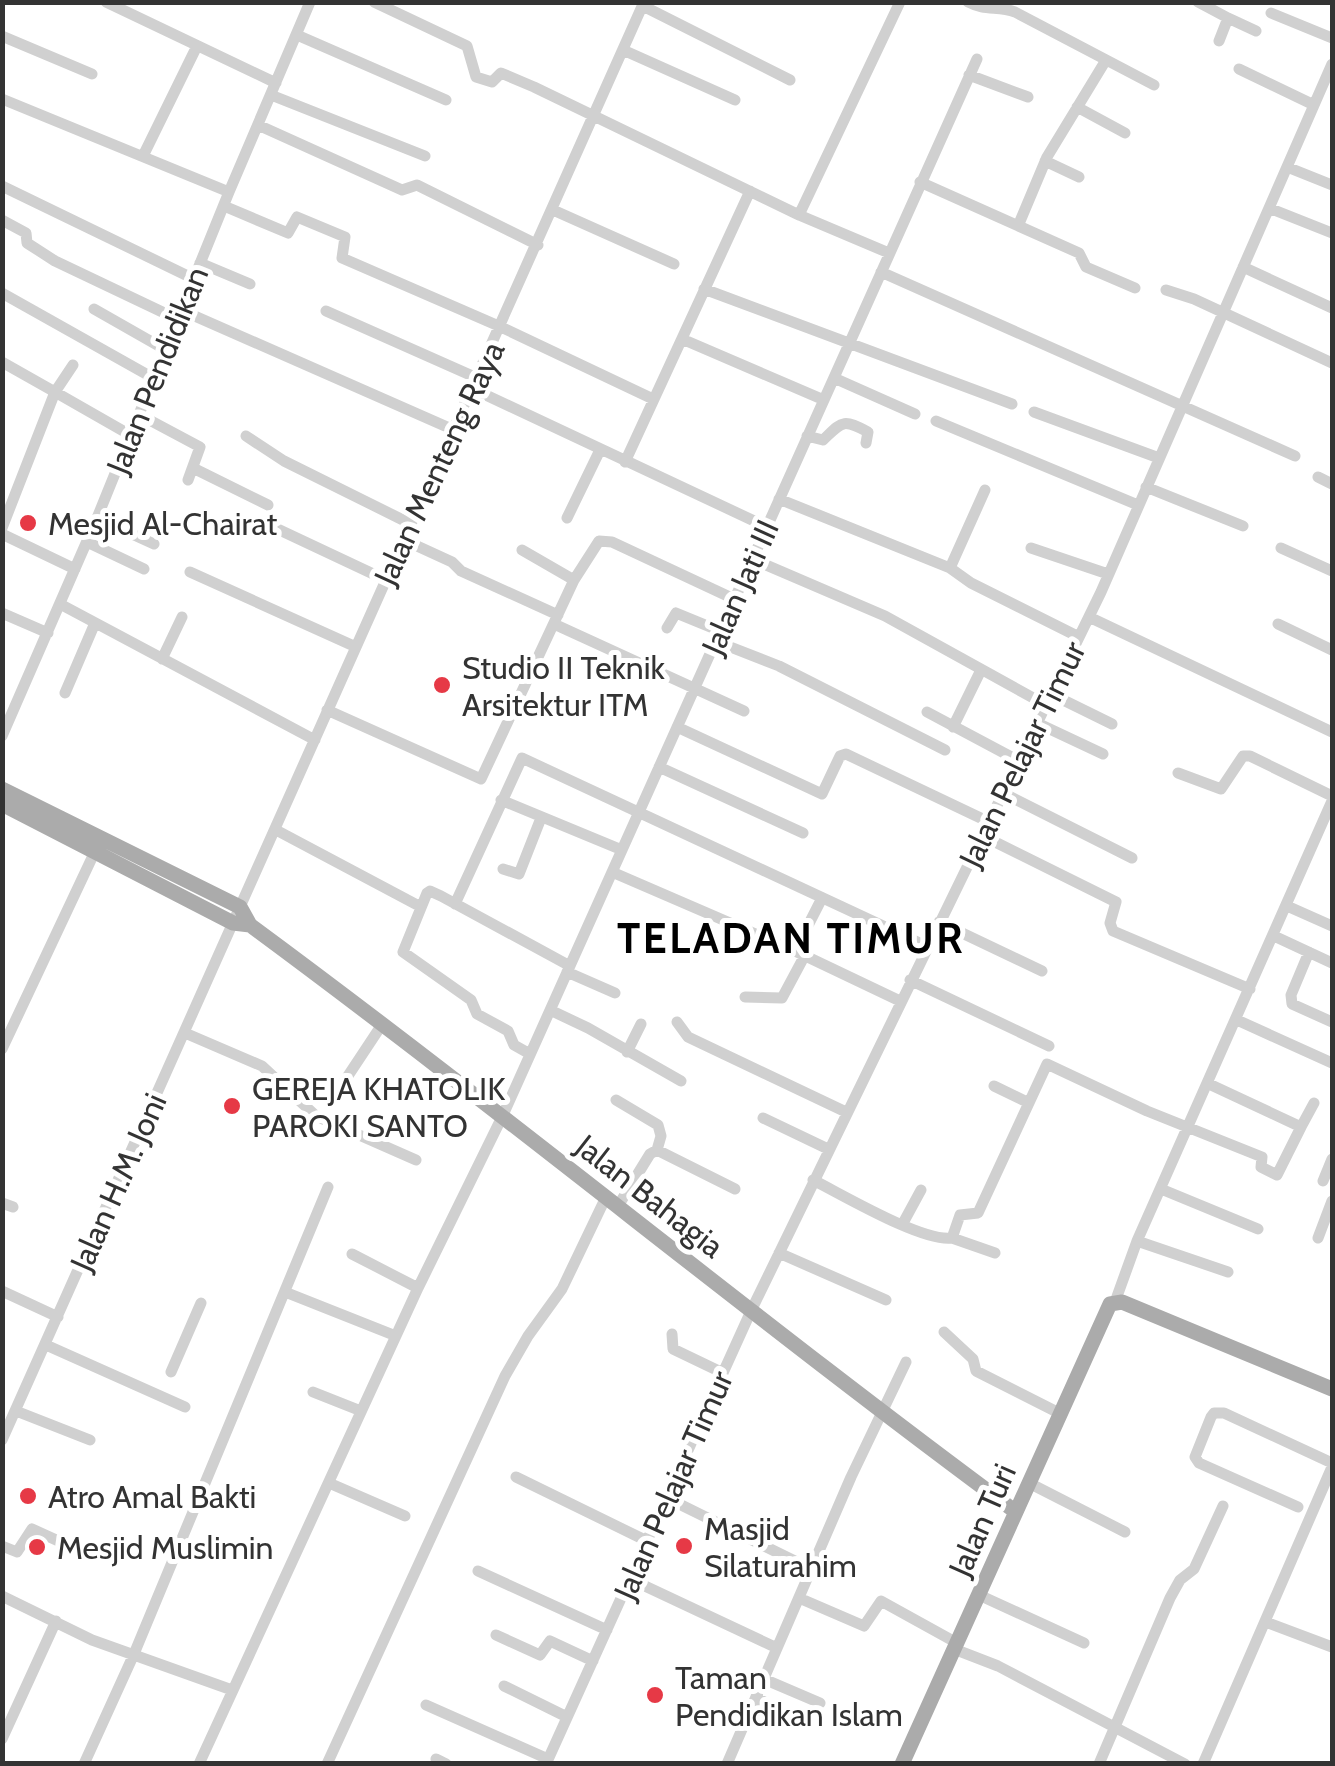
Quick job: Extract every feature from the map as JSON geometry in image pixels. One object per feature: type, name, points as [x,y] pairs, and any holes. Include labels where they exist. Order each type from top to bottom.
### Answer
[{"type":"main road","points":[[2,789],[242,924]]},
{"type":"main road","points":[[2,804],[240,907]]},
{"type":"main road","name":"Jalan Bahagia","points":[[240,907],[242,924],[382,1022],[883,1414],[1016,1512]]},
{"type":"main road","points":[[1115,1302],[1240,1348],[1332,1388]]},
{"type":"main road","name":"Jalan Turi","points":[[902,1764],[1104,1310],[1115,1302]]},
{"type":"street","points":[[106,2],[274,89],[425,156]]},
{"type":"street","name":"Jalan Pendidikan","points":[[2,736],[132,436],[310,2]]},
{"type":"street","points":[[374,2],[467,46],[476,77],[492,82],[502,74],[889,253]]},
{"type":"street","points":[[800,215],[900,2]]},
{"type":"street","points":[[968,2],[983,10],[997,7],[1015,12],[1154,85]]},
{"type":"street","points":[[1198,2],[1226,12],[1256,32]]},
{"type":"street","points":[[643,4],[790,80]]},
{"type":"street","name":"Jalan Menteng Raya","points":[[240,907],[643,4]]},
{"type":"street","points":[[1219,40],[1226,12]]},
{"type":"street","points":[[1271,13],[1332,38]]},
{"type":"street","points":[[297,34],[446,100]]},
{"type":"street","points":[[2,36],[92,74]]},
{"type":"street","points":[[143,156],[197,46]]},
{"type":"street","points":[[624,50],[736,100]]},
{"type":"street","name":"Jalan Jati III","points":[[199,1764],[418,1288],[503,1115],[977,59]]},
{"type":"street","points":[[1018,226],[1045,162],[1106,60]]},
{"type":"street","name":"Jalan Pelajar Timur","points":[[547,1761],[813,1180],[1079,637],[1332,64]]},
{"type":"street","points":[[1238,69],[1314,105]]},
{"type":"street","points":[[969,75],[1028,97]]},
{"type":"street","points":[[2,99],[229,192]]},
{"type":"street","points":[[1077,107],[1124,133]]},
{"type":"street","points":[[258,126],[402,190],[416,185],[538,244]]},
{"type":"street","points":[[1045,162],[1080,177]]},
{"type":"street","points":[[1287,167],[1332,185]]},
{"type":"street","points":[[920,182],[1079,253],[1086,266],[1135,288]]},
{"type":"street","points":[[2,186],[194,279]]},
{"type":"street","points":[[625,462],[750,191]]},
{"type":"street","points":[[224,206],[288,234],[297,217],[308,220],[345,238],[342,258],[502,327],[653,399]]},
{"type":"street","points":[[1269,208],[1332,233]]},
{"type":"street","points":[[553,210],[674,264]]},
{"type":"street","points":[[2,220],[26,233],[28,244],[55,261],[454,430]]},
{"type":"street","points":[[200,263],[250,284]]},
{"type":"street","points":[[1243,268],[1332,308]]},
{"type":"street","points":[[881,272],[1294,456]]},
{"type":"street","points":[[704,289],[1012,404]]},
{"type":"street","points":[[1166,290],[1332,363]]},
{"type":"street","points":[[2,293],[155,378]]},
{"type":"street","points":[[94,309],[166,350]]},
{"type":"street","points":[[326,311],[475,383],[600,450],[767,526]]},
{"type":"street","points":[[682,339],[824,400]]},
{"type":"street","points":[[2,362],[132,436]]},
{"type":"street","points":[[73,365],[56,392],[2,531],[75,569]]},
{"type":"street","points":[[834,378],[915,414]]},
{"type":"street","points":[[1034,412],[1159,458]]},
{"type":"street","points":[[140,415],[200,447],[190,474],[268,505]]},
{"type":"street","points":[[808,436],[821,441],[845,422],[868,432],[866,443]]},
{"type":"street","points":[[936,422],[1138,505]]},
{"type":"street","points":[[246,436],[284,461],[412,524]]},
{"type":"street","points":[[567,518],[600,450]]},
{"type":"street","points":[[1318,478],[1332,484]]},
{"type":"street","points":[[1146,488],[1242,526]]},
{"type":"street","points":[[950,568],[985,490]]},
{"type":"street","points":[[779,499],[950,568],[970,584],[1079,637]]},
{"type":"street","points":[[97,518],[154,544]]},
{"type":"street","points":[[269,525],[386,580]]},
{"type":"street","points":[[404,540],[556,620],[744,711]]},
{"type":"street","points":[[327,710],[481,780],[574,580],[597,543],[606,540],[734,599]]},
{"type":"street","points":[[87,542],[144,569]]},
{"type":"street","points":[[1031,548],[1108,574]]},
{"type":"street","points":[[1281,548],[1332,571]]},
{"type":"street","points":[[522,550],[574,580]]},
{"type":"street","points":[[752,558],[885,616],[981,670],[1112,724]]},
{"type":"street","points":[[190,572],[356,647]]},
{"type":"street","points":[[60,604],[314,740]]},
{"type":"street","points":[[2,613],[48,633]]},
{"type":"street","points":[[667,628],[676,613],[945,750]]},
{"type":"street","points":[[162,660],[182,617]]},
{"type":"street","points":[[1088,617],[1332,732]]},
{"type":"street","points":[[65,693],[95,623]]},
{"type":"street","points":[[1278,624],[1332,650]]},
{"type":"street","points":[[953,727],[981,670]]},
{"type":"street","points":[[927,712],[1019,761]]},
{"type":"street","points":[[1037,723],[1103,754]]},
{"type":"street","points":[[677,727],[822,794],[840,756],[846,754],[989,822]]},
{"type":"street","points":[[1115,1302],[1138,1241],[1250,989],[1328,824],[1332,798],[1250,756],[1241,758],[1221,790],[1178,774]]},
{"type":"street","points":[[455,904],[519,760],[526,759],[926,946]]},
{"type":"street","points":[[659,768],[804,833]]},
{"type":"street","points":[[1004,793],[1132,858]]},
{"type":"street","points":[[501,800],[622,850]]},
{"type":"street","points":[[504,869],[519,874],[542,818]]},
{"type":"street","points":[[276,830],[421,906]]},
{"type":"street","points":[[983,836],[1116,902],[1110,924],[1113,931],[1250,989]]},
{"type":"street","points":[[2,1049],[98,844]]},
{"type":"street","points":[[612,872],[900,1001]]},
{"type":"street","points":[[530,1054],[514,1045],[503,1028],[477,1014],[471,1000],[402,952],[428,891],[616,993]]},
{"type":"street","points":[[744,997],[782,998],[822,898]]},
{"type":"street","points":[[1287,906],[1332,926]]},
{"type":"street","points":[[938,922],[1042,971]]},
{"type":"street","name":"Jalan H.M. Joni","points":[[2,1440],[184,1033],[242,924]]},
{"type":"street","points":[[1274,936],[1332,963]]},
{"type":"street","points":[[1309,952],[1290,999],[1295,1008],[1332,1022]]},
{"type":"street","points":[[910,980],[1049,1046]]},
{"type":"street","points":[[550,1010],[681,1080]]},
{"type":"street","points":[[1237,1020],[1332,1062]]},
{"type":"street","points":[[330,1103],[382,1022]]},
{"type":"street","points":[[677,1022],[688,1038],[846,1112]]},
{"type":"street","points":[[627,1052],[641,1024]]},
{"type":"street","points":[[184,1033],[262,1066],[316,1116],[416,1160]]},
{"type":"street","points":[[952,1238],[960,1215],[978,1213],[1047,1064],[1262,1157],[1261,1167],[1277,1175],[1314,1103]]},
{"type":"street","points":[[1209,1084],[1301,1127]]},
{"type":"street","points":[[994,1086],[1027,1102]]},
{"type":"street","points":[[327,1764],[505,1376],[612,1202],[657,1150],[662,1136],[658,1125],[616,1100]]},
{"type":"street","points":[[763,1118],[828,1149]]},
{"type":"street","points":[[657,1150],[735,1189]]},
{"type":"street","points":[[1323,1181],[1332,1159]]},
{"type":"street","points":[[813,1180],[902,1225],[995,1253]]},
{"type":"street","points":[[84,1764],[134,1654],[328,1187]]},
{"type":"street","points":[[1161,1189],[1258,1229]]},
{"type":"street","points":[[902,1225],[921,1190]]},
{"type":"street","points":[[1318,1238],[1329,1222],[1332,1201]]},
{"type":"street","points":[[1138,1241],[1228,1272]]},
{"type":"street","points":[[779,1253],[886,1300]]},
{"type":"street","points":[[352,1254],[418,1288]]},
{"type":"street","points":[[2,1291],[58,1317]]},
{"type":"street","points":[[285,1292],[396,1336]]},
{"type":"street","points":[[166,1383],[201,1303]]},
{"type":"street","points":[[944,1332],[973,1359],[976,1370],[1059,1413]]},
{"type":"street","points":[[672,1334],[673,1349],[723,1373]]},
{"type":"street","points":[[46,1345],[166,1383],[185,1407]]},
{"type":"street","points":[[728,1764],[851,1477],[906,1362]]},
{"type":"street","points":[[313,1392],[361,1411]]},
{"type":"street","points":[[16,1411],[90,1440]]},
{"type":"street","points":[[1203,1764],[1266,1622],[1304,1510],[1332,1465],[1224,1413],[1214,1413],[1195,1457],[1200,1463],[1304,1510]]},
{"type":"street","points":[[516,1477],[648,1541]]},
{"type":"street","points":[[1029,1482],[1125,1532]]},
{"type":"street","points":[[329,1483],[405,1516]]},
{"type":"street","points":[[667,1498],[811,1569]]},
{"type":"street","points":[[1099,1764],[1170,1598],[1180,1580],[1194,1569],[1223,1506]]},
{"type":"street","points":[[2,1546],[17,1552],[32,1529],[76,1549]]},
{"type":"street","points":[[478,1571],[607,1630]]},
{"type":"street","points":[[630,1579],[777,1648]]},
{"type":"street","points":[[978,1595],[1084,1643]]},
{"type":"street","points":[[2,1596],[92,1640],[232,1690]]},
{"type":"street","points":[[799,1598],[864,1626],[880,1601],[956,1646],[1184,1764]]},
{"type":"street","points":[[2,1739],[56,1621]]},
{"type":"street","points":[[1266,1622],[1332,1647]]},
{"type":"street","points":[[496,1635],[540,1655],[550,1641],[593,1660]]},
{"type":"street","points":[[764,1679],[820,1702]]},
{"type":"street","points":[[504,1686],[567,1717]]},
{"type":"street","points":[[756,1698],[802,1720]]},
{"type":"street","points":[[426,1705],[547,1761]]},
{"type":"place","name":"Mesjid Al-Chairat","points":[[28,523]]},
{"type":"place","name":"Studio II Teknik Arsitektur ITM","points":[[442,685]]},
{"type":"place","name":"GEREJA KHATOLIK PAROKI SANTO","points":[[232,1106]]},
{"type":"place","name":"Atro Amal Bakti","points":[[28,1496]]},
{"type":"place","name":"Masjid Silaturahim","points":[[684,1546]]},
{"type":"place","name":"Mesjid Muslimin","points":[[37,1547]]},
{"type":"place","name":"Taman Pendidikan Islam","points":[[655,1695]]},
{"type":"district","name":"TELADAN TIMUR","points":[[791,938]]}]
